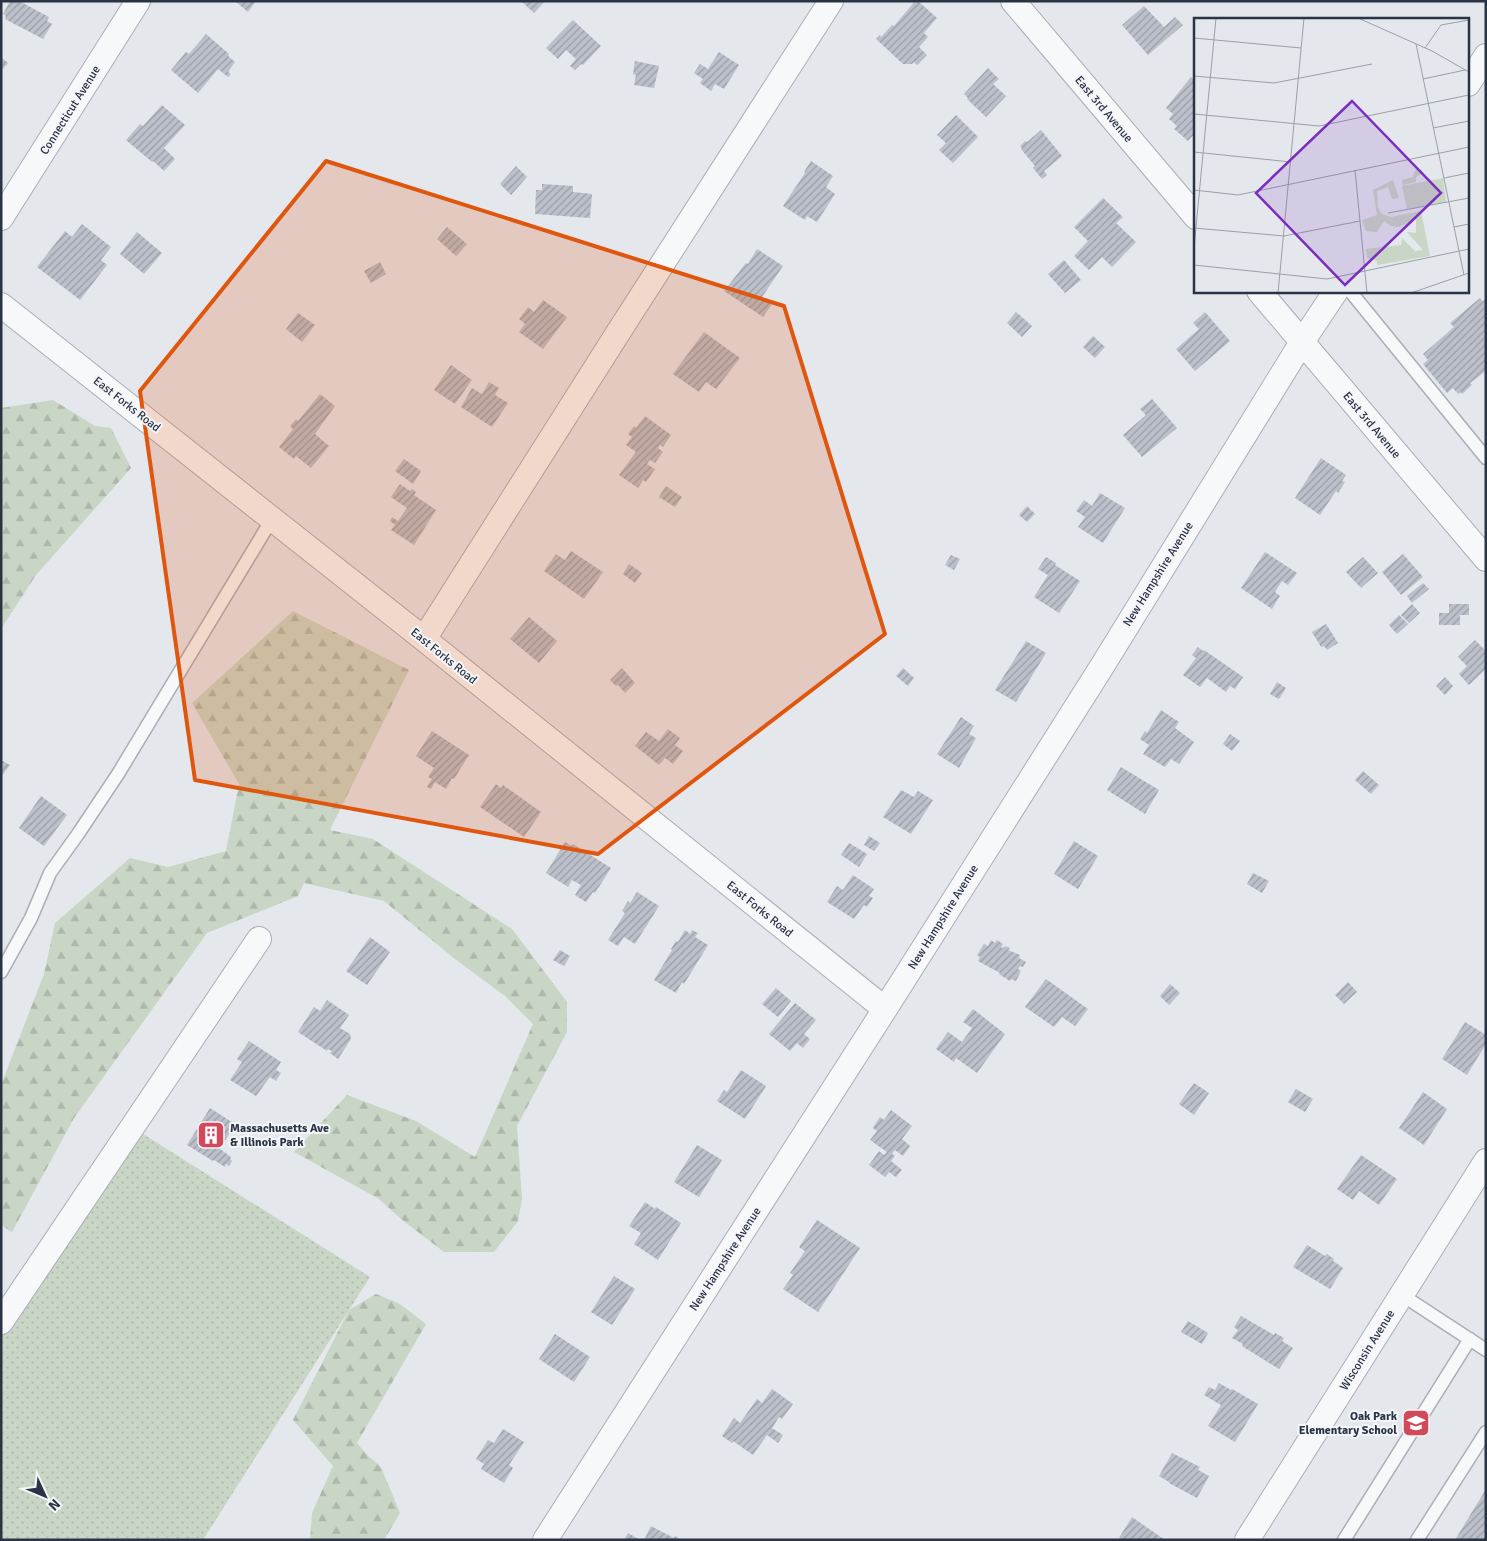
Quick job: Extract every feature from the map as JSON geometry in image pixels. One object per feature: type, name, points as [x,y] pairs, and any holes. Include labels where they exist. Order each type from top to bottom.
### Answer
[{"type":"street","name":"Connecticut Avenue","points":[[1,218],[138,1]]},
{"type":"street","points":[[424,639],[831,1]]},
{"type":"street","name":"East 3rd Avenue","points":[[1013,1],[1194,215]]},
{"type":"street","points":[[1470,81],[1486,56]]},
{"type":"street","name":"East 3rd Avenue","points":[[1260,292],[1482,547]]},
{"type":"street","name":"New Hampshire Avenue","points":[[545,1540],[885,1010],[1101,668],[1302,342],[1335,292]]},
{"type":"street","name":"East Forks Road","points":[[1,305],[424,639],[885,1010]]},
{"type":"street","points":[[1,1322],[259,939]]},
{"type":"street","name":"Wisconsin Avenue","points":[[1247,1540],[1486,1161]]},
{"type":"lane","points":[[1351,292],[1486,458]]},
{"type":"lane","points":[[1,972],[31,918],[50,873],[118,774],[272,519]]},
{"type":"lane","points":[[1402,1295],[1486,1350]]},
{"type":"lane","points":[[1344,1540],[1470,1340]]},
{"type":"lane","points":[[1417,1540],[1486,1432]]},
{"type":"highlighted area","points":[[326,161],[784,306],[885,634],[598,854],[195,780],[140,391]]},
{"type":"green space","points":[[53,400],[95,426],[111,428],[131,468],[36,575],[1,629],[1,408]]},
{"type":"green space","points":[[293,611],[409,670],[330,830],[373,839],[512,929],[567,1002],[567,1032],[517,1126],[522,1199],[518,1221],[494,1252],[444,1252],[401,1219],[379,1199],[294,1152],[347,1095],[416,1121],[475,1157],[533,1024],[505,996],[455,959],[384,901],[304,883],[298,896],[207,933],[74,1118],[12,1232],[1,1225],[1,1085],[44,974],[55,923],[130,858],[168,867],[226,851],[239,784],[192,703]]},
{"type":"green space","points":[[140,1132],[370,1277],[203,1540],[1,1540],[1,1336]]},
{"type":"green space","points":[[376,1294],[400,1304],[426,1324],[357,1443],[381,1467],[400,1513],[384,1540],[310,1540],[312,1513],[333,1466],[293,1420],[349,1310]]},
{"type":"building","points":[[10,1],[19,1],[49,17],[47,21],[52,24],[43,39],[5,19],[6,16],[3,14]]},
{"type":"building","points":[[235,1],[256,1],[248,12]]},
{"type":"building","points":[[521,1],[545,1],[534,13]]},
{"type":"building","points":[[915,1],[918,1],[937,18],[924,33],[928,37],[919,47],[927,55],[917,65],[914,62],[912,64],[903,64],[876,39],[880,35],[881,37],[892,25],[894,26]]},
{"type":"building","points":[[1144,6],[1164,27],[1175,17],[1183,25],[1148,55],[1122,25]]},
{"type":"building","points":[[573,20],[601,46],[583,65],[581,64],[575,70],[570,66],[576,59],[566,50],[558,59],[546,48]]},
{"type":"building","points":[[206,34],[229,54],[228,56],[235,62],[228,72],[231,74],[228,77],[218,69],[198,93],[171,70],[186,52],[189,54]]},
{"type":"building","points":[[719,52],[739,65],[724,89],[715,84],[711,91],[700,83],[703,79],[694,73],[700,64],[708,69]]},
{"type":"building","points":[[1,57],[8,63],[1,71]]},
{"type":"building","points":[[635,61],[659,66],[654,88],[634,85],[636,75],[633,74]]},
{"type":"building","points":[[988,68],[999,79],[993,84],[1006,96],[986,117],[964,94]]},
{"type":"building","points":[[1191,77],[1194,80],[1194,134],[1188,141],[1174,129],[1177,126],[1169,119],[1173,114],[1166,108]]},
{"type":"building","points":[[162,105],[185,125],[164,148],[175,159],[164,171],[126,140],[140,124],[143,126]]},
{"type":"building","points":[[956,115],[978,137],[953,163],[939,150],[946,143],[937,135]]},
{"type":"building","points":[[1041,130],[1062,156],[1044,171],[1047,175],[1042,179],[1020,146]]},
{"type":"building","points":[[811,161],[833,176],[826,187],[835,194],[817,222],[807,216],[805,220],[783,206]]},
{"type":"building","points":[[516,166],[527,177],[511,195],[500,184]]},
{"type":"building","points":[[542,184],[573,186],[573,192],[592,194],[590,218],[535,214],[536,190],[542,190]]},
{"type":"building","points":[[1103,198],[1123,217],[1116,223],[1136,242],[1112,267],[1102,257],[1089,270],[1074,256],[1088,241],[1074,227]]},
{"type":"building","points":[[82,224],[111,247],[101,260],[107,265],[80,300],[37,267],[65,231],[72,237]]},
{"type":"building","points":[[447,227],[467,244],[456,256],[437,239]]},
{"type":"building","points":[[137,232],[162,253],[144,274],[120,254]]},
{"type":"building","points":[[757,249],[783,266],[762,297],[772,304],[763,317],[724,291],[746,263],[748,264]]},
{"type":"building","points":[[1064,260],[1081,280],[1065,293],[1048,274]]},
{"type":"building","points":[[380,262],[386,274],[371,283],[364,271]]},
{"type":"building","points":[[1480,298],[1483,301],[1486,299],[1486,371],[1470,383],[1472,385],[1462,394],[1460,392],[1458,394],[1453,388],[1447,393],[1423,364],[1428,360],[1423,354],[1454,327],[1450,323]]},
{"type":"building","points":[[543,300],[567,317],[543,349],[519,332],[525,324],[519,319],[528,307],[534,312]]},
{"type":"building","points":[[1016,312],[1032,326],[1022,337],[1007,323]]},
{"type":"building","points":[[1205,312],[1230,341],[1195,371],[1176,349],[1199,329],[1193,323]]},
{"type":"building","points":[[298,313],[315,325],[302,342],[286,329]]},
{"type":"building","points":[[704,332],[740,358],[716,389],[706,382],[699,392],[673,374]]},
{"type":"building","points":[[1093,336],[1105,347],[1095,358],[1083,347]]},
{"type":"building","points":[[451,365],[472,380],[455,404],[434,390]]},
{"type":"building","points":[[489,382],[499,388],[495,395],[508,403],[492,427],[461,407],[472,388],[482,394]]},
{"type":"building","points":[[320,394],[335,406],[315,434],[329,446],[311,468],[296,456],[294,459],[279,447],[293,429],[290,426],[296,419],[298,421]]},
{"type":"building","points":[[1152,399],[1177,428],[1142,457],[1123,435],[1146,415],[1140,409]]},
{"type":"building","points":[[645,416],[671,435],[663,447],[660,445],[658,448],[663,452],[655,463],[650,460],[647,464],[655,469],[646,482],[643,480],[638,488],[619,475],[636,452],[626,445],[632,437],[628,434],[634,426],[636,428]]},
{"type":"building","points":[[1321,458],[1346,475],[1342,481],[1345,482],[1338,493],[1336,491],[1320,515],[1295,498]]},
{"type":"building","points":[[404,459],[421,471],[413,484],[395,471]]},
{"type":"building","points":[[400,484],[410,491],[412,489],[416,492],[414,495],[436,510],[414,545],[391,530],[395,525],[390,521],[392,517],[398,521],[407,508],[391,497]]},
{"type":"building","points":[[666,486],[682,497],[675,507],[659,497]]},
{"type":"building","points":[[1100,493],[1125,508],[1103,543],[1078,527],[1085,517],[1076,511],[1084,500],[1092,506]]},
{"type":"building","points":[[1027,506],[1035,514],[1027,522],[1019,515]]},
{"type":"building","points":[[571,551],[603,572],[584,599],[544,571],[556,554],[565,560]]},
{"type":"building","points":[[1265,552],[1297,573],[1288,585],[1282,581],[1275,592],[1280,596],[1272,609],[1241,588]]},
{"type":"building","points":[[1403,554],[1423,577],[1401,595],[1382,572]]},
{"type":"building","points":[[951,555],[960,559],[954,570],[945,565]]},
{"type":"building","points":[[1046,557],[1080,581],[1059,613],[1034,597],[1048,575],[1038,569]]},
{"type":"building","points":[[1363,557],[1378,573],[1361,588],[1346,572]]},
{"type":"building","points":[[629,564],[642,573],[635,583],[623,574]]},
{"type":"building","points":[[1423,583],[1429,589],[1412,603],[1407,596]]},
{"type":"building","points":[[1412,604],[1420,613],[1409,623],[1401,615]]},
{"type":"building","points":[[1449,604],[1469,604],[1469,615],[1460,615],[1460,625],[1439,625],[1439,613],[1449,613]]},
{"type":"building","points":[[1399,615],[1408,624],[1397,634],[1389,625]]},
{"type":"building","points":[[529,617],[557,641],[539,663],[510,639]]},
{"type":"building","points":[[1326,624],[1338,643],[1327,650],[1324,646],[1321,647],[1312,632]]},
{"type":"building","points":[[1475,640],[1486,651],[1486,669],[1469,685],[1459,674],[1467,666],[1458,657]]},
{"type":"building","points":[[1026,641],[1046,653],[1016,702],[995,690]]},
{"type":"building","points":[[1198,647],[1243,677],[1235,689],[1230,686],[1226,692],[1207,678],[1200,687],[1183,675],[1196,658],[1192,655]]},
{"type":"building","points":[[622,668],[635,683],[625,693],[610,680]]},
{"type":"building","points":[[903,668],[914,678],[908,686],[896,676]]},
{"type":"building","points":[[1445,677],[1453,686],[1445,695],[1436,686]]},
{"type":"building","points":[[1277,682],[1286,688],[1279,699],[1270,694]]},
{"type":"building","points":[[1161,710],[1179,722],[1175,728],[1194,742],[1179,764],[1171,759],[1165,767],[1143,754],[1149,745],[1140,739],[1145,731],[1147,733]]},
{"type":"building","points":[[961,717],[974,726],[969,734],[976,738],[959,768],[937,754]]},
{"type":"building","points":[[668,729],[680,738],[675,745],[683,751],[673,764],[665,758],[659,765],[635,746],[646,732],[659,741]]},
{"type":"building","points":[[432,731],[469,755],[446,789],[435,782],[431,789],[427,787],[432,779],[428,777],[434,768],[416,756]]},
{"type":"building","points":[[1230,734],[1240,741],[1232,751],[1223,744]]},
{"type":"building","points":[[1,760],[10,765],[1,777]]},
{"type":"building","points":[[1121,767],[1159,790],[1145,814],[1107,790]]},
{"type":"building","points":[[1363,771],[1379,785],[1371,794],[1355,780]]},
{"type":"building","points":[[496,784],[501,788],[503,785],[541,812],[524,837],[480,807]]},
{"type":"building","points":[[901,790],[914,797],[918,791],[933,800],[911,834],[883,817]]},
{"type":"building","points":[[41,796],[67,815],[44,846],[19,828]]},
{"type":"building","points":[[869,836],[880,843],[874,851],[864,845]]},
{"type":"building","points":[[1074,841],[1098,856],[1078,889],[1054,874]]},
{"type":"building","points":[[565,842],[572,846],[573,844],[611,868],[595,893],[593,892],[586,902],[575,895],[581,885],[572,880],[568,887],[546,873]]},
{"type":"building","points":[[849,843],[867,854],[859,867],[841,855]]},
{"type":"building","points":[[1253,873],[1269,881],[1262,893],[1247,884]]},
{"type":"building","points":[[853,875],[874,889],[869,896],[873,898],[867,907],[864,905],[854,919],[827,902],[837,886],[843,890]]},
{"type":"building","points":[[637,892],[659,906],[635,944],[624,937],[618,946],[608,940],[625,913],[622,911],[628,901],[630,903]]},
{"type":"building","points":[[685,930],[690,934],[692,930],[698,933],[695,937],[708,945],[684,984],[682,982],[676,993],[654,980],[671,949]]},
{"type":"building","points":[[370,937],[390,952],[367,985],[346,971]]},
{"type":"building","points":[[991,940],[995,943],[997,940],[1003,944],[1001,947],[1003,948],[1005,946],[1010,948],[1008,950],[1020,955],[1019,958],[1026,962],[1023,967],[1020,966],[1018,969],[1021,971],[1016,981],[1011,979],[1010,981],[978,961],[980,957],[977,955],[984,944],[988,946]]},
{"type":"building","points":[[560,950],[570,956],[564,966],[553,960]]},
{"type":"building","points":[[1046,979],[1088,1009],[1075,1026],[1062,1017],[1054,1027],[1025,1007]]},
{"type":"building","points":[[1348,982],[1357,992],[1344,1004],[1335,995]]},
{"type":"building","points":[[1170,984],[1180,993],[1169,1005],[1160,996]]},
{"type":"building","points":[[776,988],[791,1001],[778,1017],[762,1004]]},
{"type":"building","points":[[327,1000],[349,1015],[340,1028],[350,1034],[351,1039],[338,1059],[330,1053],[332,1051],[328,1049],[327,1051],[298,1032],[314,1007],[320,1011]]},
{"type":"building","points":[[795,1003],[816,1020],[804,1034],[810,1039],[803,1048],[797,1043],[790,1051],[769,1034]]},
{"type":"building","points":[[973,1009],[1005,1034],[977,1073],[956,1058],[954,1062],[936,1049],[948,1032],[962,1042],[972,1028],[963,1022]]},
{"type":"building","points":[[1465,1022],[1486,1035],[1486,1044],[1467,1075],[1442,1059]]},
{"type":"building","points":[[249,1041],[281,1062],[276,1070],[281,1073],[276,1081],[270,1077],[256,1096],[230,1080],[242,1062],[237,1059]]},
{"type":"building","points":[[741,1070],[766,1086],[745,1119],[717,1101],[724,1090],[727,1092]]},
{"type":"building","points":[[1194,1083],[1209,1093],[1194,1115],[1179,1104]]},
{"type":"building","points":[[1296,1089],[1313,1099],[1305,1112],[1288,1102]]},
{"type":"building","points":[[1423,1092],[1447,1109],[1424,1145],[1399,1128]]},
{"type":"building","name":"Massachusetts Ave & Illinois Park","points":[[210,1108],[235,1124],[220,1149],[231,1157],[232,1161],[229,1166],[226,1164],[225,1167],[213,1161],[187,1145]]},
{"type":"building","points":[[891,1110],[912,1126],[902,1139],[910,1146],[903,1156],[895,1150],[892,1154],[895,1156],[891,1161],[902,1170],[896,1177],[889,1172],[885,1177],[869,1165],[879,1151],[884,1155],[887,1152],[870,1140],[877,1131],[873,1128],[880,1117],[884,1120]]},
{"type":"building","points":[[697,1145],[722,1160],[699,1197],[674,1182]]},
{"type":"building","points":[[1361,1155],[1397,1179],[1379,1205],[1359,1191],[1353,1200],[1337,1189]]},
{"type":"building","points":[[645,1202],[681,1223],[658,1260],[634,1244],[641,1233],[629,1226]]},
{"type":"building","points":[[817,1220],[860,1248],[818,1312],[783,1289],[793,1275],[790,1273],[805,1251],[799,1247]]},
{"type":"building","points":[[1307,1245],[1325,1256],[1327,1254],[1343,1268],[1330,1289],[1293,1267]]},
{"type":"building","points":[[614,1276],[635,1289],[612,1325],[591,1312]]},
{"type":"building","points":[[1241,1316],[1274,1335],[1275,1333],[1284,1338],[1282,1341],[1293,1348],[1279,1369],[1232,1338],[1238,1330],[1234,1327]]},
{"type":"building","points":[[1188,1321],[1208,1333],[1202,1344],[1181,1332]]},
{"type":"building","points":[[555,1334],[590,1357],[574,1382],[539,1359]]},
{"type":"building","points":[[1219,1383],[1258,1404],[1235,1442],[1208,1426],[1221,1405],[1204,1395],[1209,1387],[1215,1390]]},
{"type":"building","points":[[772,1389],[793,1404],[782,1419],[779,1417],[772,1428],[783,1435],[778,1443],[767,1435],[753,1455],[722,1436],[734,1418],[740,1423],[757,1399],[762,1403]]},
{"type":"building","points":[[503,1429],[524,1442],[509,1465],[513,1468],[504,1483],[481,1469],[484,1464],[476,1459],[488,1440],[494,1443]]},
{"type":"building","points":[[1172,1453],[1200,1467],[1198,1470],[1209,1476],[1197,1498],[1159,1476]]},
{"type":"building","points":[[1486,1489],[1486,1540],[1455,1540]]},
{"type":"building","points":[[1132,1517],[1165,1540],[1122,1540],[1119,1538]]},
{"type":"building","points":[[651,1526],[674,1538],[675,1536],[682,1540],[644,1540]]},
{"type":"building","points":[[628,1533],[640,1540],[624,1540]]},
{"type":"place","name":"Massachusetts Ave & Illinois Park","points":[[211,1135]]},
{"type":"place","name":"Oak Park Elementary School","points":[[1416,1423]]}]
